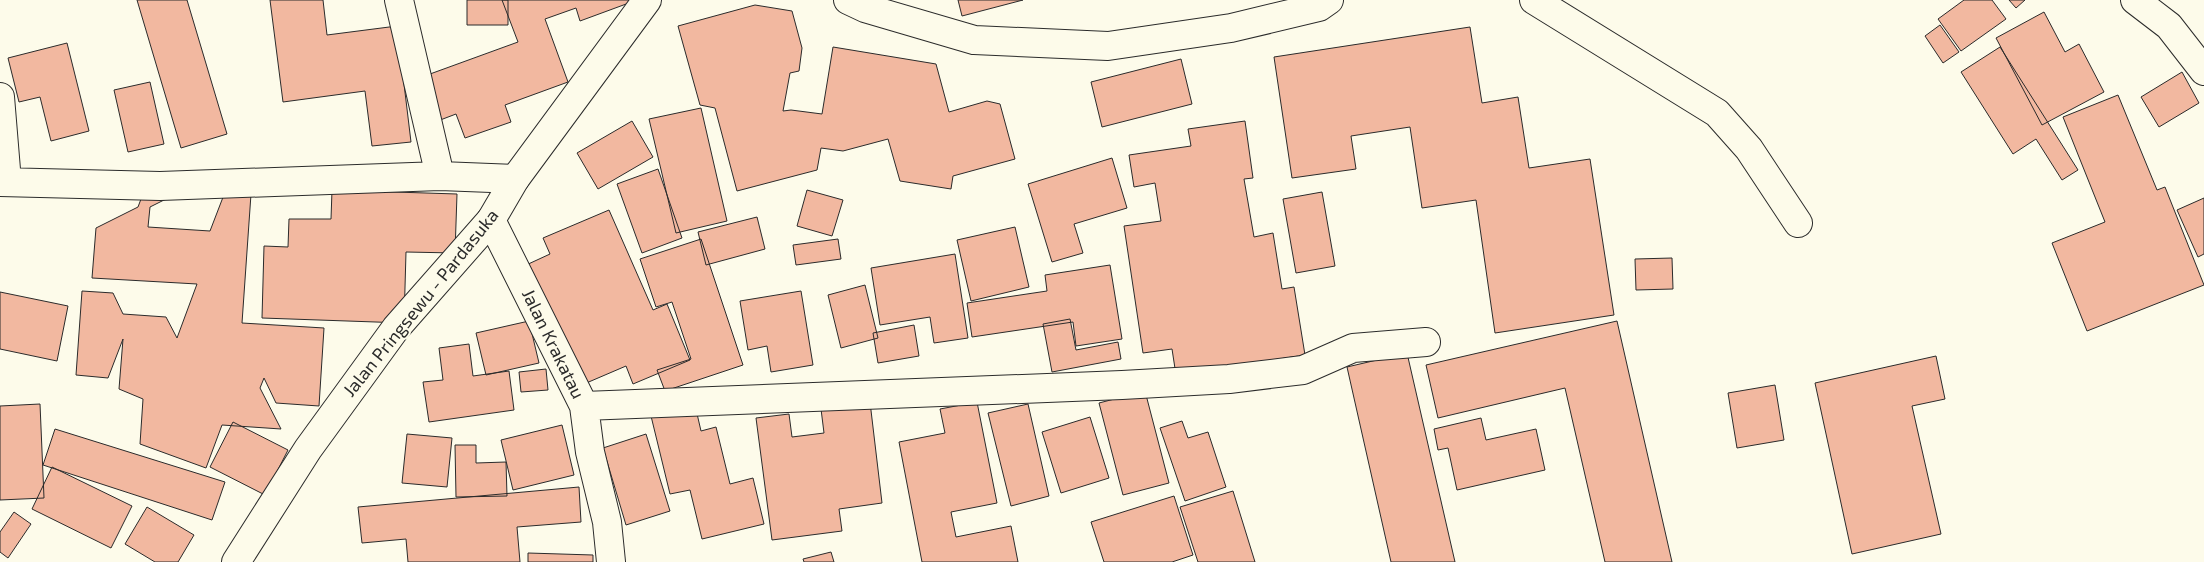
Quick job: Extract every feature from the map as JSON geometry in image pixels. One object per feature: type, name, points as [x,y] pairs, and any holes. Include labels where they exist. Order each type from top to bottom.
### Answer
[{"type":"street","points":[[399,0],[440,176]]},
{"type":"street","name":"Jalan Pringsewu - Pardasuka","points":[[236,562],[308,449],[396,328],[491,220],[515,179],[647,0]]},
{"type":"street","points":[[848,0],[865,8],[974,40],[1108,46],[1231,28],[1319,7],[1329,0]]},
{"type":"street","points":[[1534,0],[1716,113],[1750,150],[1798,223]]},
{"type":"street","points":[[2134,0],[2168,26],[2199,60]]},
{"type":"street","points":[[0,97],[3,182],[160,186],[440,176],[515,179]]},
{"type":"street","name":"Jalan Krakatau","points":[[491,220],[584,406],[590,452],[606,522],[611,562]]},
{"type":"street","points":[[584,406],[944,393],[1229,379],[1303,370],[1353,348],[1426,342]]},
{"type":"building","points":[[137,0],[187,0],[227,134],[181,148]]},
{"type":"building","points":[[270,0],[323,0],[327,35],[397,26],[411,142],[372,146],[365,91],[283,102]]},
{"type":"building","points":[[467,0],[508,0],[508,25],[467,25]]},
{"type":"building","points":[[502,0],[637,0],[580,21],[576,8],[545,19],[568,82],[505,105],[511,122],[465,138],[456,114],[435,122],[419,78],[518,42]]},
{"type":"building","points":[[958,0],[1023,0],[962,16]]},
{"type":"building","points":[[1964,0],[1992,0],[2006,19],[1961,51],[1938,19]]},
{"type":"building","points":[[2009,0],[2025,0],[2016,8]]},
{"type":"building","points":[[755,5],[792,11],[802,48],[799,71],[790,73],[783,111],[791,110],[822,114],[833,47],[936,64],[949,112],[987,101],[1000,104],[1015,159],[953,176],[951,189],[900,181],[888,139],[843,151],[821,148],[817,170],[737,191],[715,108],[700,105],[678,26]]},
{"type":"building","points":[[2044,12],[2065,52],[2079,44],[2104,92],[2042,125],[1996,38]]},
{"type":"building","points":[[1940,25],[1959,52],[1943,63],[1925,36]]},
{"type":"building","points":[[1470,27],[1482,103],[1518,97],[1529,168],[1590,159],[1614,315],[1495,333],[1476,200],[1422,208],[1410,127],[1351,136],[1356,169],[1292,178],[1274,57]]},
{"type":"building","points":[[67,43],[89,131],[51,141],[40,97],[19,102],[8,58]]},
{"type":"building","points":[[2000,47],[2078,170],[2062,180],[2036,139],[2013,154],[1961,72]]},
{"type":"building","points":[[1181,59],[1192,104],[1102,127],[1091,82]]},
{"type":"building","points":[[2182,72],[2199,103],[2159,127],[2141,97]]},
{"type":"building","points":[[150,82],[164,144],[128,152],[114,90]]},
{"type":"building","points":[[2118,95],[2157,190],[2165,187],[2204,285],[2087,331],[2052,243],[2105,222],[2063,117]]},
{"type":"building","points":[[701,108],[727,221],[676,233],[649,119]]},
{"type":"building","points":[[632,121],[653,157],[598,189],[577,153]]},
{"type":"building","points":[[1245,121],[1253,178],[1244,179],[1254,237],[1273,233],[1282,289],[1294,287],[1305,355],[1176,375],[1172,349],[1143,353],[1124,226],[1161,221],[1155,183],[1134,187],[1129,155],[1191,146],[1188,129]]},
{"type":"building","points":[[1112,158],[1127,208],[1074,224],[1083,253],[1052,262],[1028,184]]},
{"type":"building","points":[[658,169],[682,238],[642,253],[617,184]]},
{"type":"building","points":[[332,190],[457,194],[455,253],[406,252],[404,323],[262,318],[264,246],[288,247],[289,219],[331,219]]},
{"type":"building","points":[[807,190],[843,200],[832,236],[797,226]]},
{"type":"building","points":[[144,191],[178,193],[150,207],[148,227],[210,231],[225,192],[251,194],[242,323],[324,328],[319,406],[276,403],[264,378],[260,388],[281,429],[222,425],[206,468],[140,444],[143,399],[119,389],[123,339],[108,378],[76,375],[82,291],[113,293],[123,314],[166,317],[177,338],[197,284],[92,278],[96,228],[138,207]]},
{"type":"building","points":[[1322,192],[1335,266],[1296,273],[1283,199]]},
{"type":"building","points":[[2204,198],[2204,254],[2198,257],[2177,210]]},
{"type":"building","points":[[609,210],[653,310],[667,304],[690,360],[633,384],[626,366],[577,387],[524,266],[550,254],[543,238]]},
{"type":"building","points":[[757,217],[765,249],[706,265],[698,232]]},
{"type":"building","points":[[1015,227],[1029,287],[971,301],[957,240]]},
{"type":"building","points":[[701,239],[743,365],[665,391],[657,370],[691,359],[672,302],[656,307],[640,259]]},
{"type":"building","points":[[838,239],[841,259],[796,265],[793,245]]},
{"type":"building","points":[[955,254],[968,338],[934,343],[930,317],[880,325],[871,268]]},
{"type":"building","points":[[1672,258],[1673,289],[1636,290],[1635,259]]},
{"type":"building","points":[[1110,265],[1122,339],[1076,346],[1073,322],[972,337],[967,303],[1047,291],[1045,275]]},
{"type":"building","points":[[865,285],[878,338],[841,348],[828,295]]},
{"type":"building","points":[[801,291],[813,365],[771,372],[767,346],[748,350],[740,301]]},
{"type":"building","points":[[0,292],[68,306],[57,361],[0,349]]},
{"type":"building","points":[[1070,319],[1076,350],[1118,342],[1121,359],[1052,372],[1043,324]]},
{"type":"building","points":[[529,321],[539,363],[486,375],[476,333]]},
{"type":"building","points":[[1617,321],[1672,562],[1605,562],[1565,388],[1438,418],[1426,365]]},
{"type":"building","points":[[914,325],[919,356],[878,363],[873,333]]},
{"type":"building","points":[[469,344],[473,376],[509,371],[514,410],[429,422],[423,382],[443,380],[439,348]]},
{"type":"building","points":[[1407,353],[1455,562],[1391,562],[1347,367]]},
{"type":"building","points":[[1936,356],[1945,399],[1912,406],[1941,534],[1852,554],[1815,383]]},
{"type":"building","points":[[546,369],[548,390],[521,392],[519,372]]},
{"type":"building","points":[[1775,385],[1784,440],[1737,448],[1728,393]]},
{"type":"building","points":[[1145,391],[1169,483],[1123,495],[1099,403]]},
{"type":"building","points":[[870,402],[882,503],[839,509],[842,531],[772,540],[756,418],[789,414],[792,437],[824,433],[821,409]]},
{"type":"building","points":[[977,402],[997,503],[951,512],[956,537],[1011,526],[1018,562],[922,562],[899,442],[945,433],[940,409]]},
{"type":"building","points":[[40,404],[44,498],[0,500],[0,406]]},
{"type":"building","points":[[1028,404],[1049,496],[1011,506],[988,413]]},
{"type":"building","points":[[695,405],[701,431],[716,427],[730,484],[753,478],[764,524],[702,539],[690,490],[670,494],[651,416]]},
{"type":"building","points":[[1090,417],[1109,478],[1061,493],[1042,432]]},
{"type":"building","points":[[1481,418],[1486,440],[1536,429],[1545,470],[1457,490],[1448,448],[1438,450],[1434,429]]},
{"type":"building","points":[[1182,421],[1188,438],[1208,432],[1226,487],[1185,501],[1160,428]]},
{"type":"building","points":[[233,422],[288,450],[265,495],[210,467]]},
{"type":"building","points":[[562,425],[574,475],[513,490],[501,440]]},
{"type":"building","points":[[55,429],[225,482],[212,520],[43,465]]},
{"type":"building","points":[[407,434],[452,438],[447,487],[402,483]]},
{"type":"building","points":[[646,434],[670,511],[626,525],[603,448]]},
{"type":"building","points":[[455,445],[476,445],[476,463],[506,462],[507,496],[456,497]]},
{"type":"building","points":[[52,467],[132,506],[111,548],[32,509]]},
{"type":"building","points":[[579,487],[581,522],[517,527],[520,562],[408,562],[406,539],[362,543],[358,507]]},
{"type":"building","points":[[1233,491],[1255,562],[1198,562],[1180,507]]},
{"type":"building","points":[[1174,496],[1193,555],[1172,562],[1104,562],[1091,522]]},
{"type":"building","points":[[147,507],[194,535],[178,562],[155,562],[125,544]]},
{"type":"building","points":[[14,512],[31,524],[8,558],[0,552],[0,532]]},
{"type":"building","points":[[831,552],[834,562],[804,562],[803,559]]},
{"type":"building","points":[[528,553],[593,555],[593,562],[528,562]]}]
